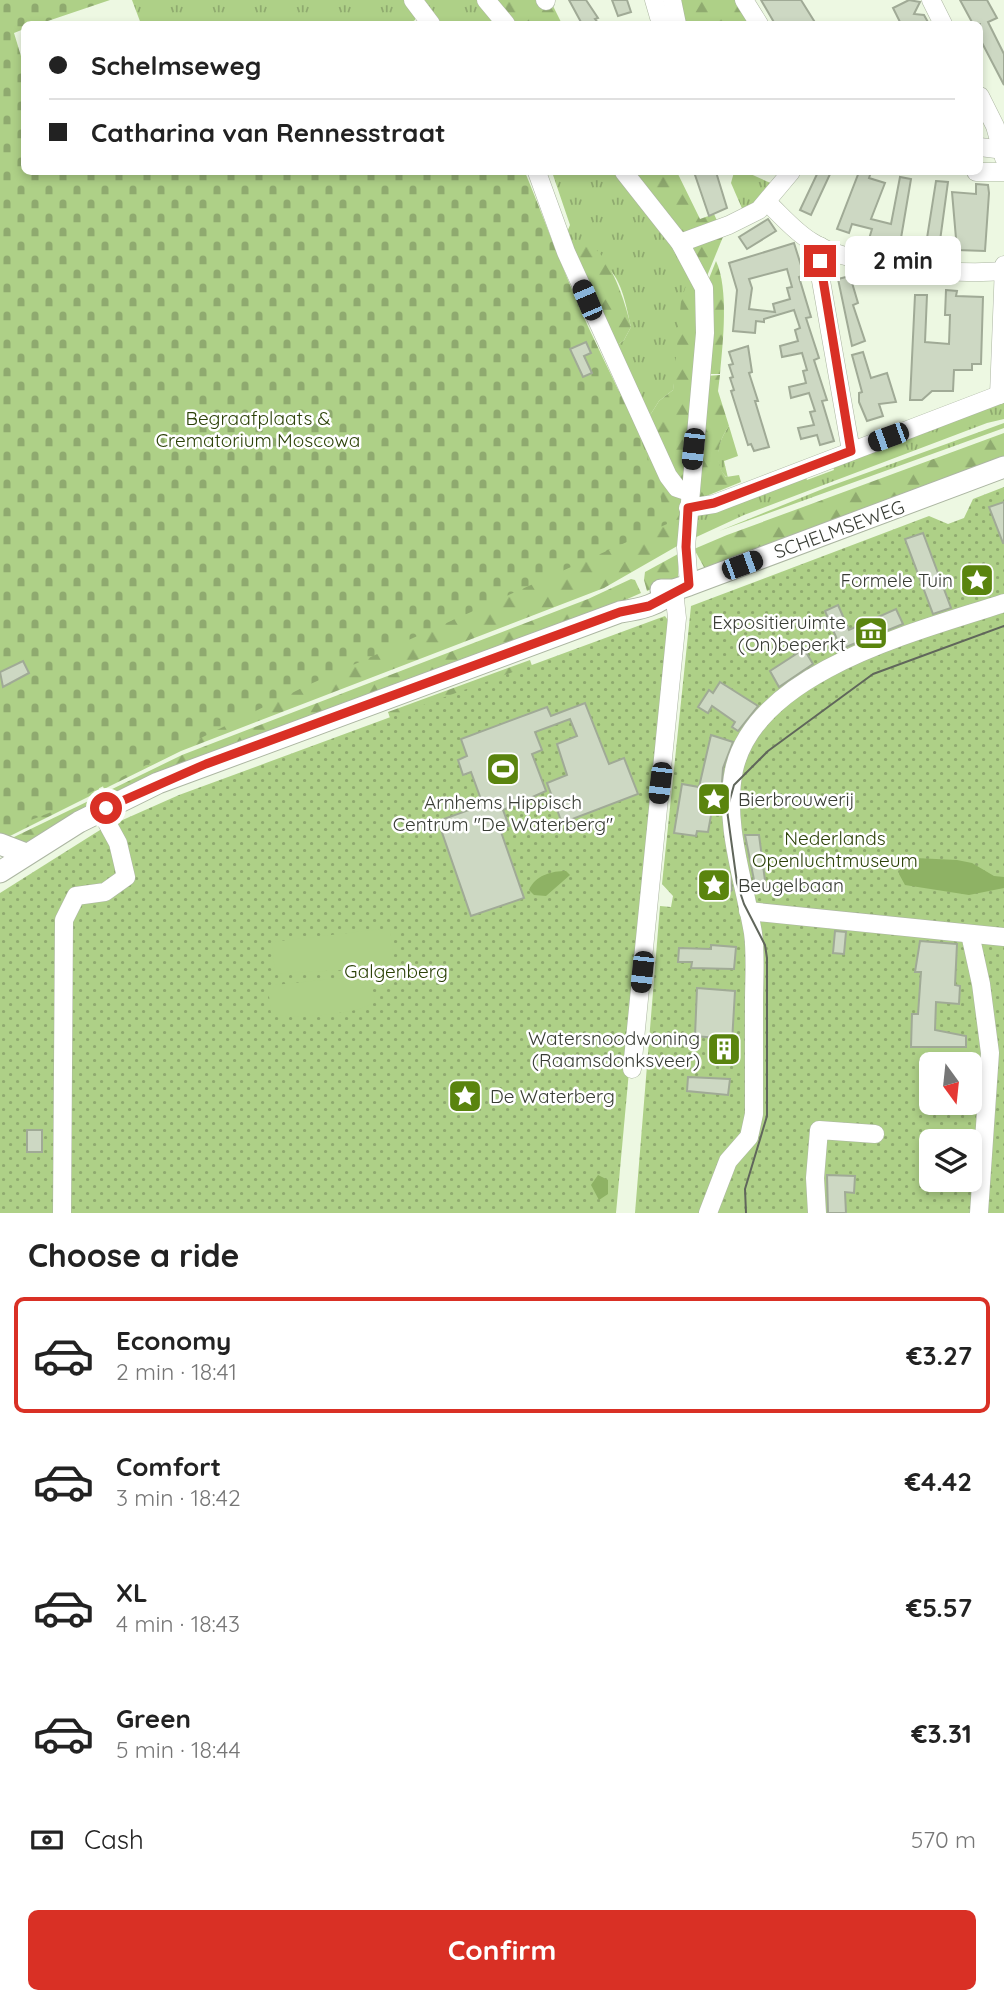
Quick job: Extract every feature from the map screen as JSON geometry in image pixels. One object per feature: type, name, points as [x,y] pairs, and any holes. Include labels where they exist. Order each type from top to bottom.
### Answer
[{"type":"main road","name":"SCHELMSEWEG","points":[[0,872],[106,808],[206,764],[620,612],[634,599],[661,590],[682,587],[1004,467]]},
{"type":"main road","points":[[0,844],[26,854]]},
{"type":"street","points":[[413,0],[429,21]]},
{"type":"street","points":[[486,0],[504,21]]},
{"type":"street","points":[[654,0],[660,21]]},
{"type":"street","points":[[672,0],[676,21]]},
{"type":"street","points":[[744,0],[757,21]]},
{"type":"street","points":[[931,0],[942,21]]},
{"type":"street","points":[[983,102],[1004,153]]},
{"type":"street","points":[[983,148],[1004,153]]},
{"type":"street","points":[[983,172],[1004,172]]},
{"type":"street","points":[[538,175],[570,261],[668,476],[689,500],[714,503],[1001,394],[1004,265]]},
{"type":"street","points":[[626,175],[680,243],[697,271],[705,302],[686,547],[632,1069]]},
{"type":"street","points":[[680,243],[736,222],[767,202],[789,175]]},
{"type":"street","points":[[767,202],[806,238],[820,246],[911,268],[1004,271]]},
{"type":"street","points":[[820,246],[820,275],[851,451]]},
{"type":"street","points":[[708,1213],[728,1161],[749,1137],[753,1122],[749,978],[753,935],[732,814],[734,771],[743,746],[762,716],[782,696],[842,663],[899,639],[1004,603]]},
{"type":"street","points":[[62,1213],[64,920],[76,897],[105,892],[127,877],[118,843],[106,821],[106,808]]},
{"type":"street","points":[[748,911],[1004,937]]},
{"type":"street","points":[[970,934],[981,984],[990,1061],[979,1213]]},
{"type":"street","points":[[817,1213],[815,1178],[819,1130],[875,1134]]},
{"type":"green space","name":"Begraafplaats & Crematorium Moscowa","points":[[0,0],[110,0],[48,21],[21,21],[21,30],[14,33],[21,56],[21,175],[526,175],[579,306],[641,440],[667,524],[306,686],[49,813],[0,832]]},
{"type":"green space","points":[[132,0],[408,0],[415,9],[414,21],[140,21]]},
{"type":"green space","points":[[420,0],[479,0],[496,21],[437,21]]},
{"type":"green space","points":[[494,0],[550,0],[560,21],[512,21]]},
{"type":"green space","points":[[674,0],[739,0],[752,21],[679,21]]},
{"type":"green space","points":[[553,175],[618,175],[691,270],[673,390],[659,401],[647,420],[614,348],[624,340],[631,327],[622,292],[608,268],[577,249],[565,237],[570,225]]},
{"type":"green space","points":[[633,175],[678,175],[700,219],[714,214],[719,225],[685,239]]},
{"type":"green space","points":[[733,175],[753,175],[775,185],[744,213],[731,183]]},
{"type":"green space","points":[[725,232],[707,276],[688,243]]},
{"type":"green space","points":[[581,242],[591,245],[600,253],[614,277],[625,305],[631,327],[624,340],[614,348],[572,246]]},
{"type":"green space","points":[[716,261],[724,301],[720,374],[705,374],[708,281]]},
{"type":"green space","points":[[691,270],[701,311],[685,479],[680,481],[647,420],[659,401],[673,390],[681,301]]},
{"type":"green space","points":[[720,375],[718,391],[729,426],[718,452],[719,465],[726,477],[739,475],[741,482],[699,499],[694,489],[705,376]]},
{"type":"green space","points":[[622,390],[682,499],[679,545],[604,588],[181,751],[104,789],[95,764],[588,398]]},
{"type":"green space","points":[[1004,399],[1004,419],[987,423],[744,515],[692,539],[695,518],[700,513],[805,476],[807,480],[834,470],[833,466]]},
{"type":"green space","points":[[1004,423],[1004,428],[719,531],[825,488]]},
{"type":"green space","points":[[729,426],[738,456],[724,461],[728,478],[719,467],[718,453]]},
{"type":"green space","points":[[1004,433],[1004,461],[705,569],[694,549],[727,535]]},
{"type":"green space","name":"Nederlands Openluchtmuseum","points":[[1004,487],[1004,1213],[635,1213],[660,906],[671,907],[673,896],[662,884],[691,606],[929,516],[948,524],[964,518],[973,499]]},
{"type":"green space","points":[[678,554],[678,578],[647,591],[645,572]]},
{"type":"green space","points":[[631,579],[635,580],[641,593],[600,611],[107,796],[106,792],[182,755],[588,599]]},
{"type":"green space","name":"Galgenberg","points":[[665,616],[670,623],[616,1213],[0,1213],[0,893],[100,830],[179,795]]},
{"type":"green space","points":[[530,660],[538,683],[394,730],[388,712]]},
{"type":"green space","points":[[92,773],[100,791],[4,839],[0,838],[0,819]]},
{"type":"green space","points":[[101,795],[102,800],[23,844],[12,838]]},
{"type":"green space","points":[[390,928],[394,963],[392,967],[275,974],[272,942]]},
{"type":"green space","points":[[370,975],[375,1001],[368,1006],[324,1015],[291,1016],[271,1013],[269,996],[275,985]]},
{"type":"shaded area","points":[[915,858],[972,863],[994,876],[1004,877],[1004,888],[969,895],[905,885],[899,874],[902,862]]},
{"type":"shaded area","points":[[566,871],[570,875],[546,896],[534,895],[529,890],[535,881],[544,875]]},
{"type":"shaded area","points":[[598,1175],[608,1180],[608,1194],[599,1200],[591,1185]]},
{"type":"building","points":[[569,0],[586,0],[598,18],[595,19],[597,21],[580,21]]},
{"type":"building","points":[[612,0],[627,0],[631,12],[618,16]]},
{"type":"building","points":[[761,0],[801,0],[814,21],[773,21]]},
{"type":"building","points":[[909,0],[920,2],[914,14],[924,15],[927,21],[900,21],[893,8]]},
{"type":"building","points":[[960,0],[987,0],[997,18],[988,22],[1004,54],[1004,85],[983,45],[983,21],[971,21]]},
{"type":"building","points":[[695,175],[717,175],[727,208],[709,216]]},
{"type":"building","points":[[817,175],[830,175],[811,215],[800,210]]},
{"type":"building","points":[[858,175],[870,175],[869,178],[885,183],[871,219],[891,224],[900,177],[911,179],[900,244],[869,239],[872,229],[852,224],[849,233],[837,229]]},
{"type":"building","points":[[936,181],[948,182],[939,248],[927,246]]},
{"type":"building","points":[[976,184],[988,185],[985,251],[957,250],[952,192],[976,194]]},
{"type":"building","points":[[768,219],[776,231],[747,249],[739,237]]},
{"type":"building","points":[[794,243],[804,275],[799,277],[811,317],[806,318],[819,358],[814,360],[827,400],[822,401],[834,441],[820,445],[817,435],[801,439],[798,428],[814,425],[810,412],[815,411],[809,393],[791,398],[789,387],[806,383],[803,371],[807,370],[802,353],[782,357],[780,346],[798,341],[795,330],[800,328],[794,310],[764,319],[764,322],[756,321],[755,333],[733,331],[737,290],[729,263]],"holes":[[[787,269],[792,287],[787,288],[790,299],[773,304],[775,312],[749,309],[752,288],[749,279]]]},
{"type":"building","points":[[850,276],[858,303],[853,305],[865,341],[852,346],[838,279]]},
{"type":"building","points":[[946,290],[957,291],[956,296],[983,297],[981,364],[972,364],[972,370],[954,370],[953,391],[932,391],[922,400],[910,400],[915,295],[927,295],[925,342],[949,344],[950,315],[945,315]]},
{"type":"building","points":[[586,342],[591,353],[584,356],[592,373],[583,377],[570,349]]},
{"type":"building","points":[[748,346],[752,372],[749,373],[769,447],[754,451],[751,444],[748,445],[731,391],[734,390],[730,378],[733,377],[729,365],[733,364],[729,352]]},
{"type":"building","points":[[863,352],[871,378],[887,373],[896,402],[879,404],[883,416],[867,421],[859,402],[859,393],[862,392],[852,355]]},
{"type":"building","points":[[1004,502],[1004,543],[1003,543],[989,507]]},
{"type":"building","points":[[923,533],[951,608],[933,614],[905,539]]},
{"type":"building","points":[[838,605],[849,630],[896,609],[903,624],[841,649],[825,611]]},
{"type":"building","points":[[804,649],[813,664],[779,687],[770,671]]},
{"type":"building","points":[[23,661],[29,673],[3,687],[0,672]]},
{"type":"building","points":[[720,682],[758,706],[738,731],[732,727],[735,722],[712,706],[708,713],[698,707],[709,690],[713,693]]},
{"type":"building","points":[[585,703],[609,764],[624,758],[638,794],[562,823],[547,783],[567,775],[557,744],[577,736],[570,719],[535,732],[542,750],[532,754],[546,791],[503,810],[509,826],[500,829],[524,898],[471,916],[438,821],[483,805],[471,772],[463,775],[458,760],[467,756],[461,739],[547,707],[551,716]]},
{"type":"building","points":[[711,735],[733,742],[723,768],[720,811],[712,810],[708,832],[697,831],[696,836],[674,833],[682,784],[699,787]]},
{"type":"building","points":[[745,835],[759,835],[766,888],[756,890]]},
{"type":"building","points":[[730,877],[732,890],[728,893],[701,893],[700,878]]},
{"type":"building","points":[[835,931],[846,932],[844,954],[833,953]]},
{"type":"building","points":[[920,941],[957,944],[955,985],[960,986],[959,1004],[936,1002],[935,1030],[966,1036],[966,1047],[911,1047],[912,1014],[918,1014],[921,972],[915,972]]},
{"type":"building","points":[[711,945],[736,947],[734,969],[691,968],[692,962],[678,962],[679,948],[711,949]]},
{"type":"building","points":[[697,988],[735,991],[731,1059],[719,1058],[717,1038],[695,1036]]},
{"type":"building","points":[[688,1077],[730,1079],[728,1095],[687,1091]]},
{"type":"building","points":[[27,1130],[42,1130],[42,1152],[27,1152]]},
{"type":"building","points":[[827,1175],[855,1176],[854,1193],[845,1192],[846,1213],[828,1213]]},
{"type":"tram line","points":[[746,1213],[745,1189],[767,1116],[767,958],[765,945],[744,904],[737,883],[727,810],[734,785],[768,751],[873,674],[1004,626]]},
{"type":"place","name":"Formele Tuin","points":[[977,580]]},
{"type":"place","name":"Expositieruimte (On)beperkt","points":[[871,633]]},
{"type":"place","name":"Arnhems Hippisch Centrum \"De Waterberg\"","points":[[503,769]]},
{"type":"place","name":"Bierbrouwerij","points":[[714,799]]},
{"type":"place","name":"Beugelbaan","points":[[714,885]]},
{"type":"place","name":"Watersnoodwoning (Raamsdonksveer)","points":[[724,1049]]},
{"type":"place","name":"De Waterberg","points":[[465,1096]]},
{"type":"route","points":[[106,808],[206,764],[620,612],[649,606],[663,600],[674,590],[689,585],[686,547],[688,508],[714,503],[851,451],[820,275],[820,261]]}]
